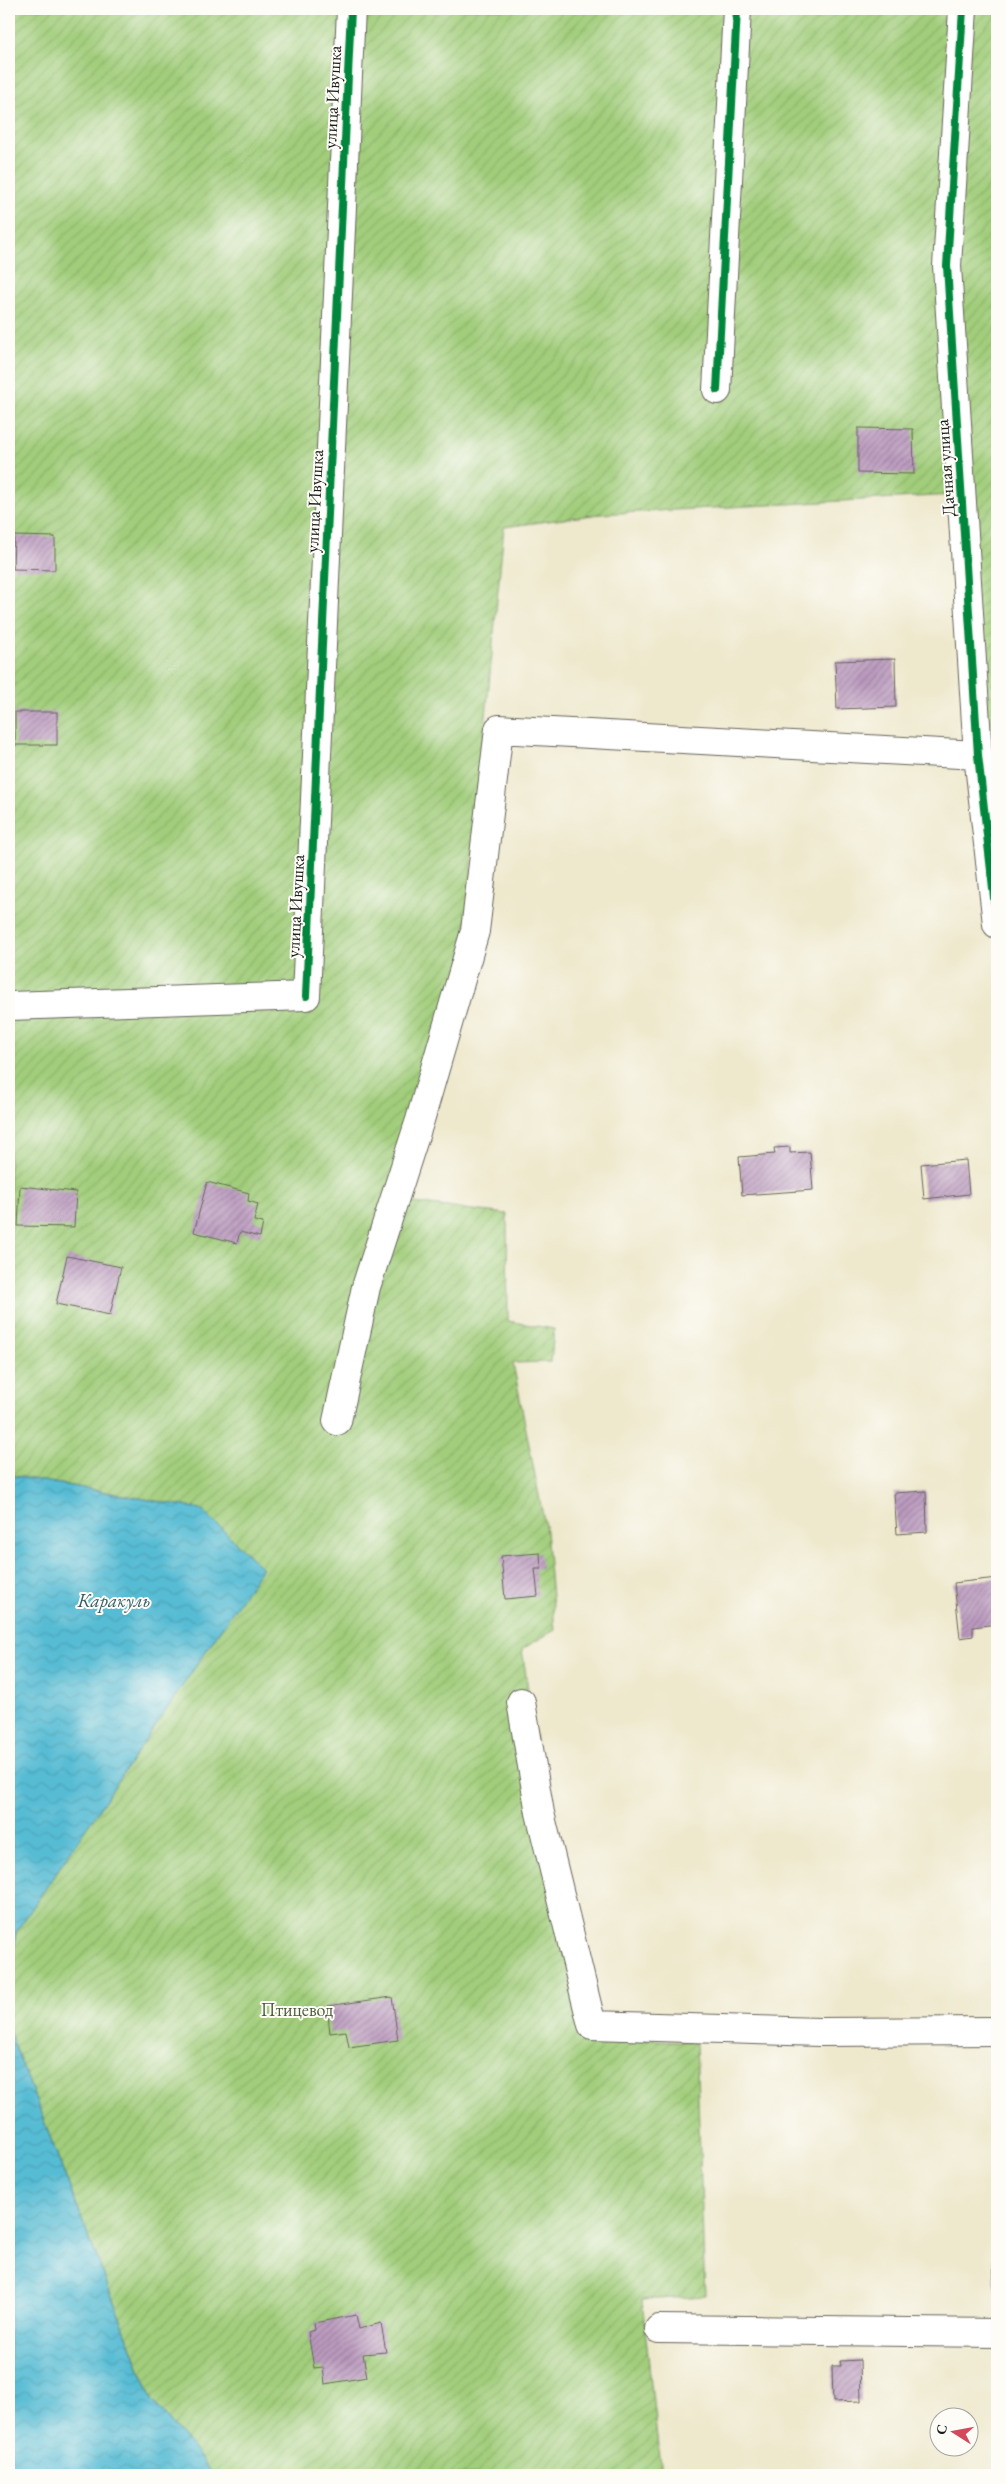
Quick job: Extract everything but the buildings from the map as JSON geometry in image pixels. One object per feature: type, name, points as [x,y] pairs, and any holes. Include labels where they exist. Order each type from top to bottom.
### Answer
[{"type":"street","name":"улица Ивушка","points":[[9,1006],[306,996],[351,9]]},
{"type":"street","points":[[717,390],[737,9]]},
{"type":"street","name":"Дачная улица","points":[[963,9],[947,266],[978,755],[997,924]]},
{"type":"street","points":[[337,1421],[366,1287],[420,1120],[474,930],[499,729],[978,755]]},
{"type":"street","points":[[521,1702],[540,1813],[592,2025],[819,2032],[997,2031]]},
{"type":"street","points":[[658,2330],[997,2333]]},
{"type":"green space","name":"Птицевод","points":[[9,9],[997,9],[997,783],[954,495],[600,514],[504,527],[463,959],[388,1200],[507,1214],[508,1321],[554,1329],[551,1362],[513,1363],[546,1531],[555,1630],[522,1649],[580,2036],[696,2042],[705,2296],[642,2300],[661,2475],[214,2475],[152,2400],[9,2031],[9,1997],[16,1932],[262,1568],[201,1509],[9,1475]]},
{"type":"water","name":"Каракуль","points":[[9,1475],[201,1509],[262,1568],[16,1932],[9,1997]]},
{"type":"water","points":[[9,2031],[152,2400],[214,2475],[9,2475]]},
{"type":"cycle path","points":[[306,996],[351,9]]},
{"type":"cycle path","points":[[717,390],[737,9]]},
{"type":"cycle path","points":[[963,9],[947,266],[978,755],[997,924]]}]
